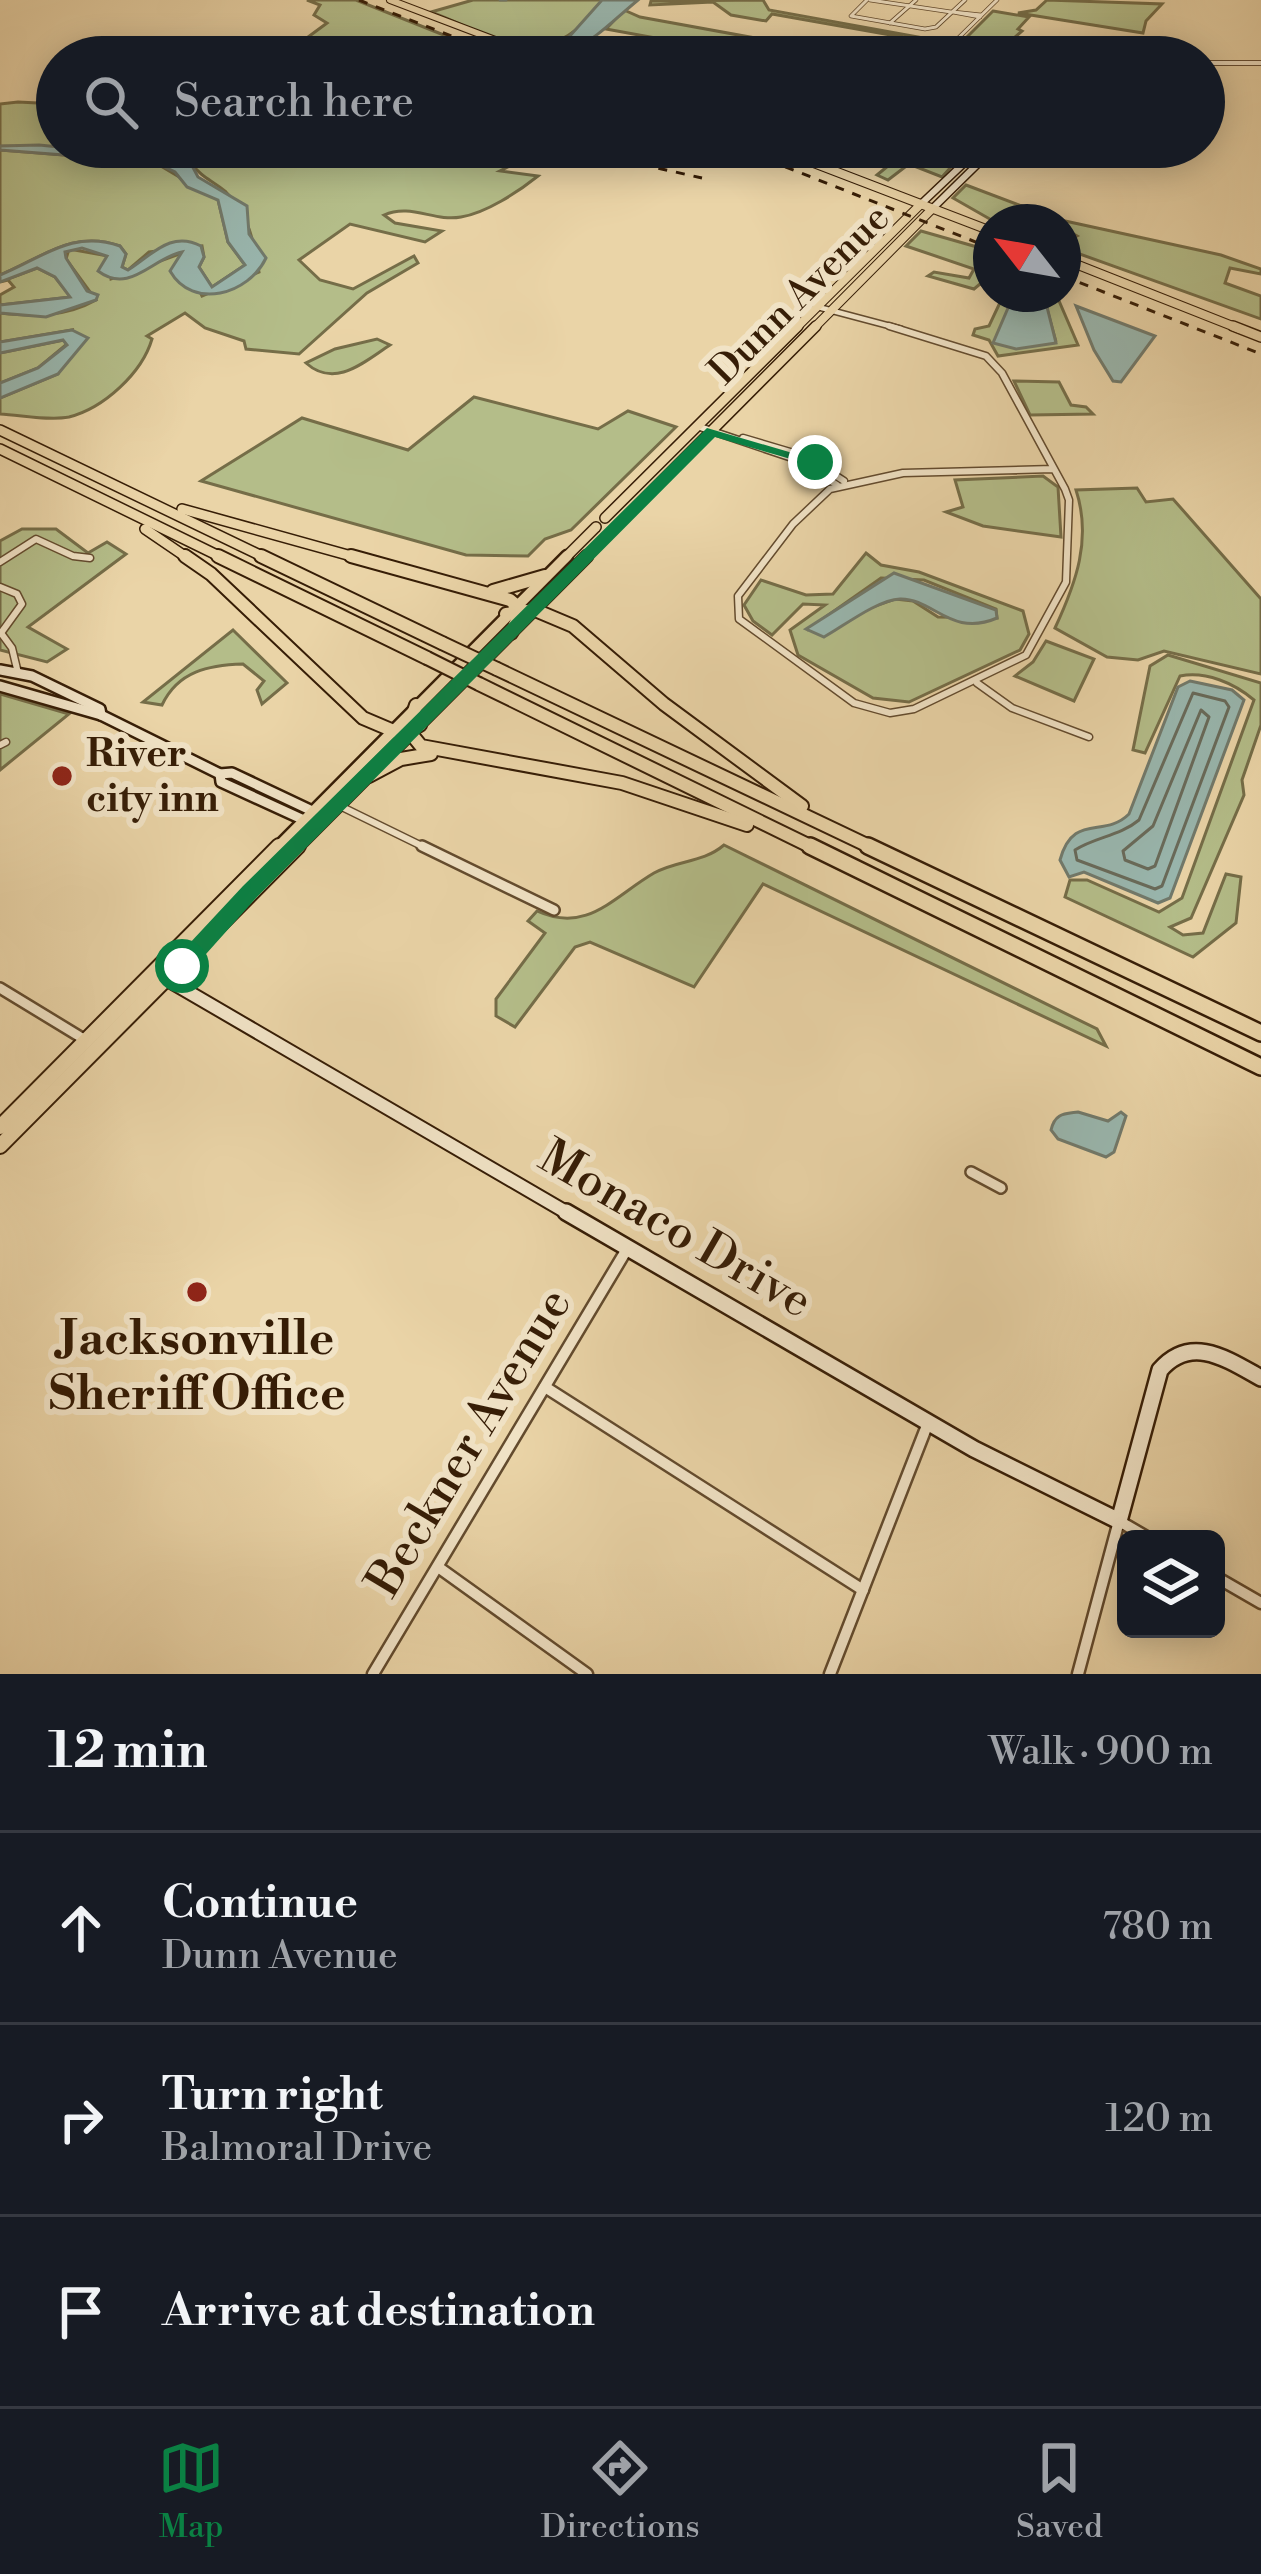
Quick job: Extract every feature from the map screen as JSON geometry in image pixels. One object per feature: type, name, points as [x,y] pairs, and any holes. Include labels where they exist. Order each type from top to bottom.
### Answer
[{"type":"highway","points":[[0,430],[1261,1034]]},
{"type":"highway","points":[[0,449],[1261,1067]]},
{"type":"highway","points":[[121,488],[240,528],[550,614],[582,632],[736,759],[842,832]]},
{"type":"highway","points":[[106,502],[211,574],[352,709],[391,730],[413,730]]},
{"type":"highway","points":[[476,592],[512,589],[545,576]]},
{"type":"highway","points":[[548,597],[550,614]]},
{"type":"highway","points":[[512,633],[520,609]]},
{"type":"highway","points":[[416,705],[413,730],[421,746],[622,783],[820,853]]},
{"type":"highway","points":[[369,776],[401,759],[446,754]]},
{"type":"main road","points":[[380,0],[477,36]]},
{"type":"main road","points":[[390,0],[418,13]]},
{"type":"main road","points":[[833,168],[973,223]]},
{"type":"main road","name":"Dunn Avenue","points":[[0,1146],[93,1044],[315,819],[391,730],[520,609],[545,576],[923,202]]},
{"type":"main road","points":[[934,207],[973,222]]},
{"type":"main road","name":"Dunn Avenue","points":[[520,609],[548,597],[934,207]]},
{"type":"main road","points":[[1081,263],[1261,334]]},
{"type":"main road","name":"Dunn Avenue","points":[[315,819],[369,776],[512,633]]},
{"type":"main road","name":"Dunn Avenue","points":[[0,1127],[93,1044]]},
{"type":"street","points":[[965,0],[953,12],[932,28],[851,16],[868,0],[909,6],[953,12],[981,16]]},
{"type":"street","points":[[888,24],[916,0]]},
{"type":"street","points":[[961,36],[997,0]]},
{"type":"street","points":[[1225,62],[1261,63]]},
{"type":"street","points":[[923,202],[959,168]]},
{"type":"street","points":[[934,207],[975,168]]},
{"type":"street","points":[[922,218],[960,219]]},
{"type":"street","points":[[818,307],[954,343],[986,356],[1002,373],[1053,469],[1070,506],[1064,588],[1026,656],[906,712],[867,708],[759,637],[739,619],[736,603],[816,501],[841,484],[1053,469]]},
{"type":"street","points":[[697,427],[800,461],[841,484]]},
{"type":"street","points":[[601,523],[620,524]]},
{"type":"street","points":[[0,562],[36,539],[73,556],[90,558]]},
{"type":"street","points":[[0,586],[17,595],[22,604],[1,633],[18,673]]},
{"type":"street","points":[[0,667],[13,656]]},
{"type":"street","points":[[0,667],[84,700],[100,709],[101,715]]},
{"type":"street","points":[[976,683],[1012,708],[1089,737]]},
{"type":"street","points":[[0,686],[101,715],[220,774],[221,782],[315,819]]},
{"type":"street","points":[[338,805],[554,910]]},
{"type":"street","name":"Monaco Drive","points":[[161,976],[928,1422],[1032,1481],[1134,1530]]},
{"type":"street","points":[[0,988],[93,1044]]},
{"type":"street","points":[[971,1172],[1000,1188]]},
{"type":"street","name":"Beckner Avenue","points":[[374,1674],[628,1248]]},
{"type":"street","points":[[1078,1674],[1160,1370],[1174,1352],[1184,1349],[1215,1354],[1261,1378]]},
{"type":"street","points":[[545,1387],[863,1590]]},
{"type":"street","points":[[830,1674],[928,1422]]},
{"type":"street","points":[[438,1567],[587,1674]]},
{"type":"street","points":[[1225,1582],[1261,1603]]},
{"type":"green space","points":[[307,0],[356,0],[446,36],[309,36],[327,23],[314,15],[320,5]]},
{"type":"green space","points":[[473,0],[603,2],[566,36],[490,36],[431,12]]},
{"type":"green space","points":[[763,0],[769,10],[913,36],[772,14],[766,21],[731,15],[713,2],[650,5],[651,1]]},
{"type":"green space","points":[[1047,0],[1162,4],[1146,21],[1143,33],[1018,13],[1036,10]]},
{"type":"green space","points":[[624,10],[744,36],[644,36],[606,29]]},
{"type":"green space","points":[[993,11],[1029,17],[1016,36],[968,36]]},
{"type":"green space","points":[[36,103],[36,147],[0,146],[0,104]]},
{"type":"green space","points":[[0,150],[36,153],[36,168],[164,168],[218,200],[228,242],[245,265],[212,287],[199,267],[202,246],[149,252],[128,270],[122,267],[126,254],[120,246],[87,241],[58,248],[0,275]]},
{"type":"green space","points":[[196,168],[506,168],[500,171],[538,176],[471,215],[451,218],[404,211],[384,215],[395,223],[442,231],[425,242],[350,224],[299,260],[320,280],[353,289],[414,256],[418,263],[367,293],[299,354],[246,349],[244,341],[205,328],[185,313],[147,336],[152,339],[140,364],[95,406],[61,418],[0,414],[0,398],[58,374],[72,330],[0,342],[0,313],[50,314],[96,300],[66,259],[69,249],[108,256],[111,279],[182,253],[202,296],[259,272],[240,210]]},
{"type":"green space","points":[[886,168],[904,168],[888,180],[877,175]]},
{"type":"green space","points":[[919,168],[950,168],[942,177]]},
{"type":"green space","points":[[966,185],[1016,204],[973,204],[973,209],[953,198]]},
{"type":"green space","points":[[1081,224],[1221,255],[1261,269],[1261,274],[1230,268],[1225,283],[1261,296],[1261,319],[1081,254]]},
{"type":"green space","points":[[921,231],[973,246],[973,269],[906,246]]},
{"type":"green space","points":[[37,268],[55,277],[71,297],[0,305],[0,295],[14,287],[8,280],[0,282]]},
{"type":"green space","points":[[973,271],[973,289],[928,276],[934,272],[969,278]]},
{"type":"green space","points":[[996,312],[1030,312],[1056,342],[1048,312],[1064,312],[1078,345],[998,356],[989,340],[973,335],[975,329],[989,326]]},
{"type":"green space","points":[[377,339],[390,345],[349,370],[328,374],[306,363],[335,349]]},
{"type":"green space","points":[[64,340],[67,344],[38,368],[0,383],[0,353]]},
{"type":"green space","points":[[1014,381],[1059,382],[1071,405],[1086,407],[1093,414],[1030,415]]},
{"type":"green space","points":[[474,397],[598,429],[628,411],[676,427],[571,530],[545,539],[528,556],[466,555],[201,481],[302,418],[408,450]]},
{"type":"green space","points":[[1043,476],[1058,487],[1061,537],[983,526],[946,512],[963,507],[955,480]]},
{"type":"green space","points":[[1137,488],[1146,502],[1173,499],[1261,599],[1261,674],[1164,651],[1138,660],[1107,657],[1055,628],[1082,543],[1076,490]]},
{"type":"green space","points":[[22,529],[56,529],[88,553],[107,542],[126,554],[28,627],[67,649],[47,662],[0,650],[0,541]]},
{"type":"green space","points":[[866,553],[881,565],[919,572],[1023,611],[1029,634],[1020,650],[909,702],[873,698],[798,655],[790,630],[825,605],[803,604],[772,635],[753,621],[744,605],[761,580],[806,595],[833,594]],"holes":[[[881,578],[924,580],[996,609],[997,618],[938,617],[913,601],[895,599],[807,630]]]},
{"type":"green space","points":[[233,630],[287,683],[262,704],[257,690],[264,681],[243,664],[218,666],[186,677],[162,705],[143,702]]},
{"type":"green space","points":[[1046,641],[1094,659],[1074,701],[1015,676],[1033,662]]},
{"type":"green space","points":[[1168,655],[1261,683],[1261,725],[1242,780],[1244,795],[1191,918],[1170,927],[1183,935],[1203,933],[1226,874],[1241,877],[1236,923],[1193,957],[1065,897],[1070,880],[1087,880],[1159,912],[1182,898],[1254,700],[1219,680],[1180,676],[1145,753],[1133,750],[1150,666]]},
{"type":"green space","points":[[0,694],[69,714],[0,770]]},
{"type":"green space","points":[[724,845],[1097,1029],[1106,1046],[763,884],[694,987],[590,942],[575,947],[515,1027],[496,1016],[496,999],[545,933],[528,921],[537,911],[555,917],[585,915],[654,873]]},
{"type":"water","points":[[602,0],[638,0],[595,36],[570,36]]},
{"type":"water","points":[[36,145],[36,153],[0,150],[0,146]]},
{"type":"water","points":[[167,168],[193,168],[198,177],[247,206],[249,234],[266,258],[247,281],[220,293],[192,291],[170,271],[182,252],[131,277],[110,277],[98,271],[107,256],[82,248],[65,252],[66,258],[87,291],[98,295],[96,300],[46,317],[0,313],[0,305],[70,297],[55,277],[37,268],[0,282],[0,275],[72,243],[120,246],[126,254],[122,267],[128,270],[162,246],[190,242],[201,246],[204,257],[199,267],[212,287],[245,265],[228,242],[218,200],[187,187]]},
{"type":"water","points":[[1081,308],[1155,336],[1121,382],[1113,381],[1078,312]]},
{"type":"water","points":[[1006,312],[1048,312],[1056,343],[1016,349],[993,343]]},
{"type":"water","points":[[72,330],[88,338],[58,374],[0,398],[0,383],[38,368],[67,345],[63,340],[0,353],[0,342]]},
{"type":"water","points":[[894,573],[996,610],[997,618],[981,623],[955,621],[923,604],[900,599],[871,609],[824,637],[806,629]]},
{"type":"water","points":[[1190,681],[1232,690],[1244,700],[1170,898],[1158,903],[1084,872],[1069,877],[1060,860],[1066,845],[1081,831],[1110,825],[1129,814],[1178,687]]},
{"type":"water","points":[[1078,1112],[1108,1121],[1121,1112],[1126,1116],[1114,1152],[1106,1157],[1058,1139],[1051,1130],[1055,1120]]},
{"type":"waterway","points":[[500,0],[506,0]]},
{"type":"railway","points":[[359,0],[451,36]]},
{"type":"railway","points":[[658,168],[702,178]]},
{"type":"railway","points":[[788,168],[973,241]]},
{"type":"railway","points":[[1081,283],[1261,354]]},
{"type":"place","name":"River city inn","points":[[62,776]]},
{"type":"place","name":"Jacksonville Sheriff Office","points":[[197,1292]]},
{"type":"route","points":[[182,966],[250,892],[712,431],[815,462]]}]
